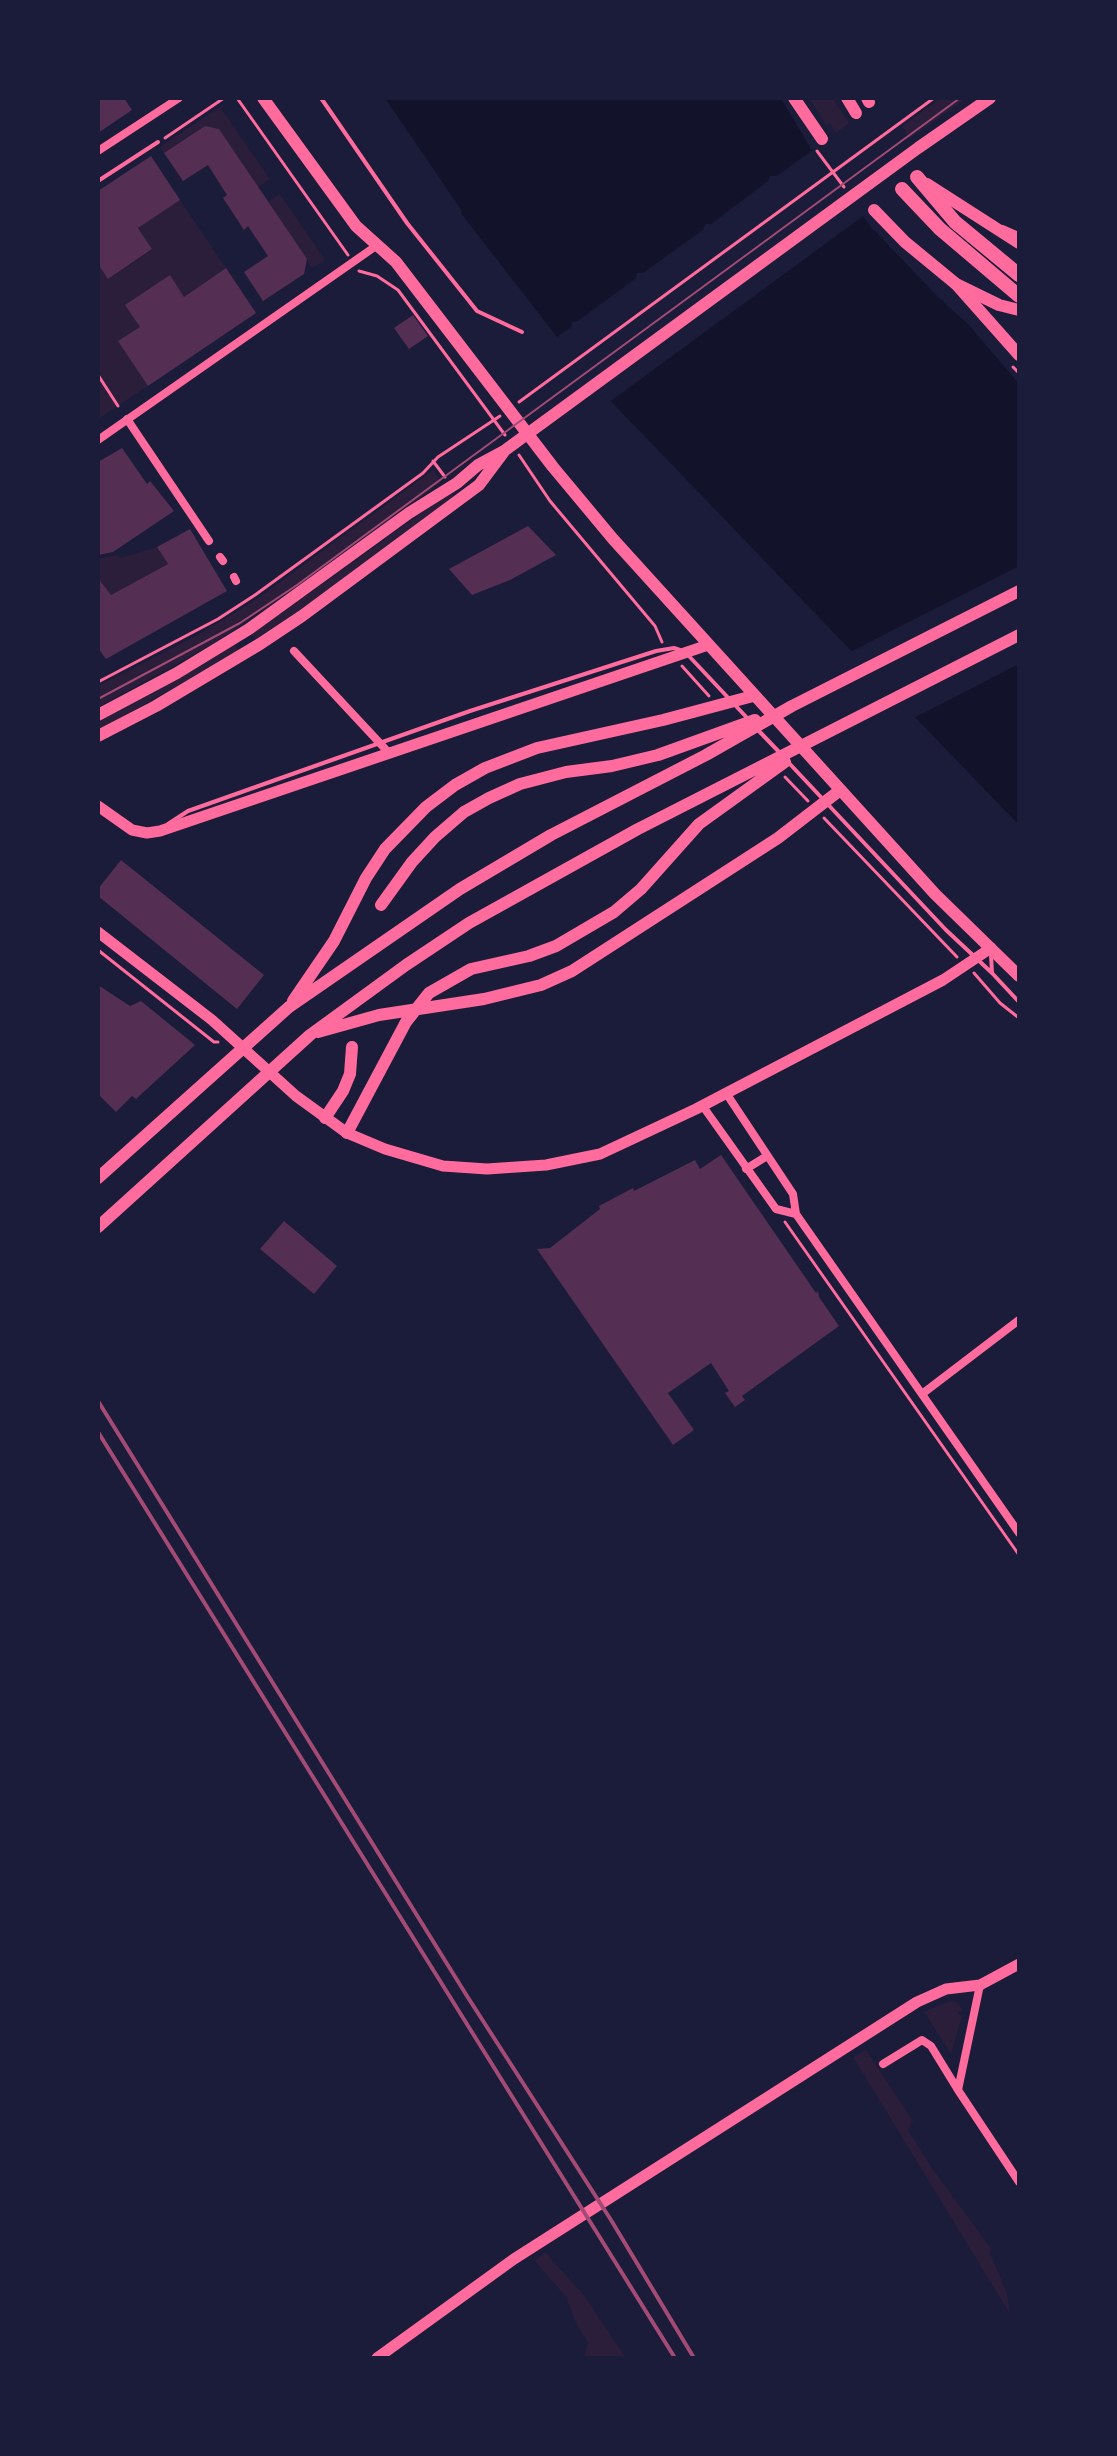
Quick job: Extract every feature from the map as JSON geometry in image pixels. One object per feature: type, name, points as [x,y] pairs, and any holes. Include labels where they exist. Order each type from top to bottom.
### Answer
[{"type":"highway","points":[[917,177],[955,222],[1019,275]]},
{"type":"highway","points":[[902,189],[940,229],[1019,296]]},
{"type":"main road","points":[[263,98],[356,226],[396,262],[565,482],[839,791],[935,894],[1019,976]]},
{"type":"main road","points":[[794,98],[822,139]]},
{"type":"main road","points":[[847,98],[856,113]]},
{"type":"main road","points":[[98,715],[188,667],[249,629],[409,513],[457,483],[477,465],[504,451],[990,98]]},
{"type":"main road","points":[[917,177],[1019,243]]},
{"type":"main road","points":[[874,210],[905,242],[956,284],[1019,355]]},
{"type":"main road","points":[[956,284],[999,305],[1019,310]]},
{"type":"main road","points":[[98,736],[156,706],[260,644],[461,500],[486,478],[504,451]]},
{"type":"main road","points":[[98,1178],[289,1007],[460,889],[551,835],[792,706],[1019,591]]},
{"type":"main road","points":[[98,1227],[310,1035],[372,988],[469,923],[627,835],[1019,635]]},
{"type":"main road","points":[[98,806],[132,830],[147,833],[160,831],[385,748],[682,657],[708,645]]},
{"type":"main road","points":[[289,1007],[334,941],[366,878],[385,849],[426,807],[455,785],[485,768],[537,748],[753,696]]},
{"type":"main road","points":[[381,905],[412,862],[435,837],[464,812],[489,798],[520,784],[566,772],[612,766],[679,749],[792,706]]},
{"type":"main road","points":[[347,1133],[406,1022],[429,993],[471,969],[556,946],[614,912],[641,889],[699,824],[824,735]]},
{"type":"main road","points":[[310,1035],[390,1014],[484,999],[541,985],[572,971],[778,838],[839,791]]},
{"type":"main road","points":[[98,932],[236,1043],[296,1096],[347,1133],[385,1149],[443,1166],[487,1169],[546,1165],[600,1154],[726,1093],[943,980],[991,948]]},
{"type":"main road","points":[[325,1118],[350,1074],[352,1047]]},
{"type":"main road","points":[[377,2358],[514,2259],[917,2002],[946,1989],[980,1985],[1019,1964]]},
{"type":"street","points":[[98,151],[179,98]]},
{"type":"street","points":[[98,440],[376,246]]},
{"type":"street","points":[[127,419],[209,541]]},
{"type":"street","points":[[294,651],[385,748]]},
{"type":"street","points":[[726,1093],[793,1194],[796,1214],[1019,1533]]},
{"type":"street","points":[[702,1105],[776,1209],[796,1214]]},
{"type":"street","points":[[746,1169],[767,1156]]},
{"type":"street","points":[[922,1394],[1019,1320]]},
{"type":"street","points":[[958,2090],[980,1985]]},
{"type":"street","points":[[883,2064],[922,2040],[931,2046],[1019,2182]]},
{"type":"lane","points":[[321,98],[407,223],[477,311],[522,332]]},
{"type":"lane","points":[[98,181],[158,142]]},
{"type":"lane","points":[[992,224],[1019,234]]},
{"type":"lane","points":[[682,657],[731,700],[946,930],[1019,1002]]},
{"type":"lane","points":[[991,948],[992,973]]},
{"type":"path","points":[[158,142],[224,98]]},
{"type":"path","points":[[237,98],[349,257]]},
{"type":"path","points":[[513,406],[934,98]]},
{"type":"path","points":[[356,268],[377,276],[398,290],[472,388]]},
{"type":"path","points":[[98,375],[118,406]]},
{"type":"path","points":[[98,682],[218,619],[255,595],[423,473],[438,457],[501,415]]},
{"type":"path","points":[[438,457],[443,463]]},
{"type":"path","points":[[433,461],[437,467]]},
{"type":"path","points":[[550,501],[655,626],[661,641]]},
{"type":"path","points":[[682,657],[709,695]]},
{"type":"path","points":[[777,769],[811,804]]},
{"type":"path","points":[[822,816],[952,953]]},
{"type":"path","points":[[98,950],[214,1042],[236,1043]]},
{"type":"path","points":[[973,972],[1019,1018]]},
{"type":"path","points":[[776,1209],[1019,1555]]},
{"type":"shaded area","points":[[385,98],[781,98],[811,149],[872,228],[969,325],[1019,384],[1019,825],[603,393],[461,213]]},
{"type":"shaded area","points":[[809,98],[833,98],[849,123],[836,133],[830,123],[826,125]]},
{"type":"shaded area","points":[[941,98],[967,98],[910,138],[902,126]]},
{"type":"shaded area","points":[[220,107],[270,179],[258,187],[219,129],[205,126],[164,153],[160,147]]},
{"type":"shaded area","points":[[280,194],[325,260],[312,268],[268,202]]},
{"type":"shaded area","points":[[180,200],[226,268],[184,297],[170,276],[126,306],[140,327],[119,341],[148,386],[98,419],[98,264],[108,279],[152,250],[138,228]]},
{"type":"shaded area","points":[[433,470],[441,482],[298,587],[206,648],[98,707],[98,686],[198,635],[257,599]]},
{"type":"shaded area","points":[[452,494],[454,497],[256,640],[252,634]]},
{"type":"shaded area","points":[[157,547],[168,564],[111,595],[98,578],[98,558],[119,555],[120,558]]},
{"type":"shaded area","points":[[235,644],[239,651],[98,730],[98,722],[172,683]]},
{"type":"shaded area","points":[[950,2001],[956,2002],[963,2010],[957,2013],[962,2016],[951,2054],[924,2012]]},
{"type":"shaded area","points":[[866,2050],[913,2121],[908,2130],[992,2250],[989,2251],[1007,2293],[1010,2314],[853,2057]]},
{"type":"shaded area","points":[[545,2252],[583,2294],[626,2358],[584,2358],[588,2343],[566,2297],[535,2261]]},
{"type":"pier","points":[[815,148],[866,214],[608,403],[553,340],[571,327],[572,322],[578,321],[636,278],[637,273],[643,273],[703,230],[705,224],[711,224],[768,181],[770,176],[777,176]]},
{"type":"pier","points":[[1019,566],[1019,664],[912,719],[848,653]]},
{"type":"building","points":[[98,98],[124,98],[132,110],[98,133]]},
{"type":"building","points":[[205,126],[219,129],[307,259],[304,274],[263,301],[244,272],[268,256],[248,226],[244,230],[223,198],[227,195],[208,165],[183,181],[164,153]]},
{"type":"building","points":[[151,156],[180,200],[138,228],[152,249],[108,279],[98,264],[98,191]]},
{"type":"building","points":[[226,268],[256,313],[148,386],[118,341],[140,327],[125,305],[170,275],[184,297]]},
{"type":"building","points":[[413,315],[428,336],[409,349],[394,328]]},
{"type":"building","points":[[122,448],[147,484],[150,481],[174,511],[113,552],[98,555],[98,462]]},
{"type":"building","points":[[528,526],[556,555],[510,580],[472,595],[449,569]]},
{"type":"building","points":[[190,529],[227,591],[106,659],[98,648],[98,578],[111,595],[168,564],[157,547]]},
{"type":"building","points":[[121,860],[264,975],[237,1009],[98,896],[98,889]]},
{"type":"building","points":[[98,985],[130,1006],[141,1001],[195,1045],[136,1099],[132,1096],[116,1112],[98,1094]]},
{"type":"building","points":[[721,1155],[816,1293],[818,1291],[839,1326],[742,1396],[745,1400],[735,1407],[711,1363],[668,1393],[694,1430],[673,1445],[537,1249],[550,1248],[600,1209],[599,1206],[633,1188],[634,1191],[695,1160],[700,1169]]},
{"type":"building","points":[[284,1221],[337,1266],[314,1294],[260,1249]]},
{"type":"tram line","points":[[98,699],[240,623],[297,585],[960,98]]},
{"type":"railway","points":[[98,1401],[467,1996],[611,2220],[694,2358]]},
{"type":"railway","points":[[98,1432],[675,2358]]}]
